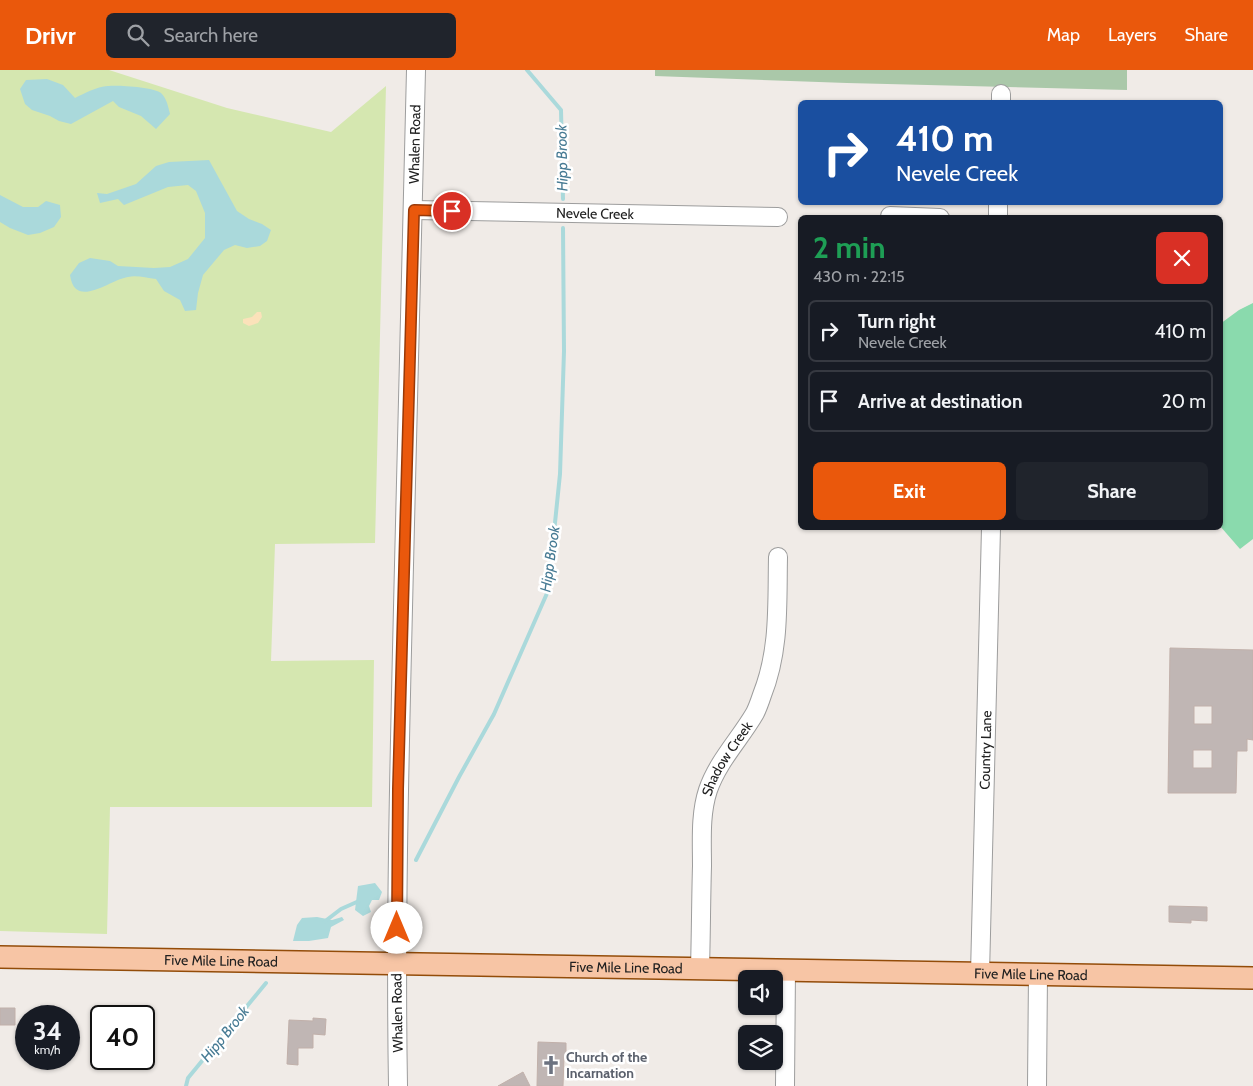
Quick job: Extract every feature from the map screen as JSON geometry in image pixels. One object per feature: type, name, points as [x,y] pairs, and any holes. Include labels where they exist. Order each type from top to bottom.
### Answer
[{"type":"main road","name":"Five Mile Line Road","points":[[0,957],[1253,978]]},
{"type":"street","name":"Whalen Road","points":[[398,1086],[398,789],[414,210],[416,70]]},
{"type":"street","name":"Nevele Creek","points":[[414,210],[778,216]]},
{"type":"street","name":"Country Lane","points":[[980,974],[991,530]]},
{"type":"street","name":"Shadow Creek","points":[[700,968],[704,808],[714,776],[756,711],[766,686],[773,660],[777,631],[778,556]]},
{"type":"street","points":[[784,1086],[786,970]]},
{"type":"street","points":[[1037,1086],[1038,974]]},
{"type":"green space","points":[[0,70],[109,70],[227,108],[331,132],[386,86],[375,543],[275,544],[271,661],[374,660],[372,807],[110,807],[107,934],[0,931]]},
{"type":"green space","points":[[655,70],[1127,70],[1127,90],[655,76]]},
{"type":"green space","points":[[1253,303],[1253,539],[1240,549],[1223,529],[1223,322]]},
{"type":"sand","points":[[257,312],[261,312],[262,317],[258,323],[249,326],[243,323],[243,319],[252,317]]},
{"type":"water","points":[[47,79],[63,85],[75,98],[95,89],[108,86],[151,89],[161,93],[165,98],[170,114],[156,129],[141,116],[119,107],[113,101],[71,124],[59,121],[32,110],[25,104],[20,89],[26,80]]},
{"type":"water","points":[[209,160],[237,211],[271,230],[267,241],[260,246],[247,248],[235,245],[224,250],[203,275],[196,310],[185,311],[180,300],[164,291],[156,279],[138,276],[128,277],[86,292],[78,290],[73,285],[70,275],[79,263],[90,258],[110,261],[118,266],[154,268],[170,267],[188,259],[205,238],[205,213],[196,191],[188,185],[168,187],[124,205],[118,199],[100,203],[97,193],[107,194],[136,184],[156,166],[169,162]]},
{"type":"water","points":[[0,195],[23,207],[38,207],[46,201],[60,205],[61,217],[54,227],[40,233],[28,235],[0,222]]},
{"type":"water","points":[[375,883],[382,892],[379,900],[372,900],[369,906],[371,912],[363,916],[355,910],[358,886]]},
{"type":"water","points":[[317,917],[332,920],[342,917],[344,920],[331,927],[328,938],[293,941],[297,925],[302,918]]},
{"type":"building","points":[[1170,648],[1253,650],[1253,740],[1247,739],[1247,751],[1237,751],[1236,793],[1168,793]],"holes":[[[1194,706],[1212,706],[1212,724],[1194,724]],[[1193,750],[1212,750],[1212,768],[1193,768]]]},
{"type":"building","points":[[1169,906],[1207,907],[1207,921],[1191,920],[1191,923],[1169,922]]},
{"type":"building","points":[[0,1008],[15,1008],[15,1025],[0,1025]]},
{"type":"building","points":[[313,1018],[326,1019],[325,1035],[313,1034],[313,1048],[298,1048],[298,1065],[287,1064],[289,1020],[313,1021]]},
{"type":"building","name":"Church of the Incarnation","points":[[538,1042],[566,1043],[563,1086],[537,1086]]},
{"type":"building","points":[[523,1072],[530,1086],[498,1086]]},
{"type":"waterway","name":"Hipp Brook","points":[[527,70],[561,110],[563,199]]},
{"type":"waterway","name":"Hipp Brook","points":[[416,860],[494,714],[548,591],[560,474],[564,351],[563,228]]},
{"type":"waterway","name":"Hipp Brook","points":[[324,922],[341,909],[359,901]]},
{"type":"waterway","name":"Hipp Brook","points":[[186,1086],[188,1078],[266,983]]},
{"type":"place","name":"Church of the Incarnation","points":[[551,1065]]},
{"type":"route","points":[[397,928],[398,789],[414,210],[452,211]]}]
